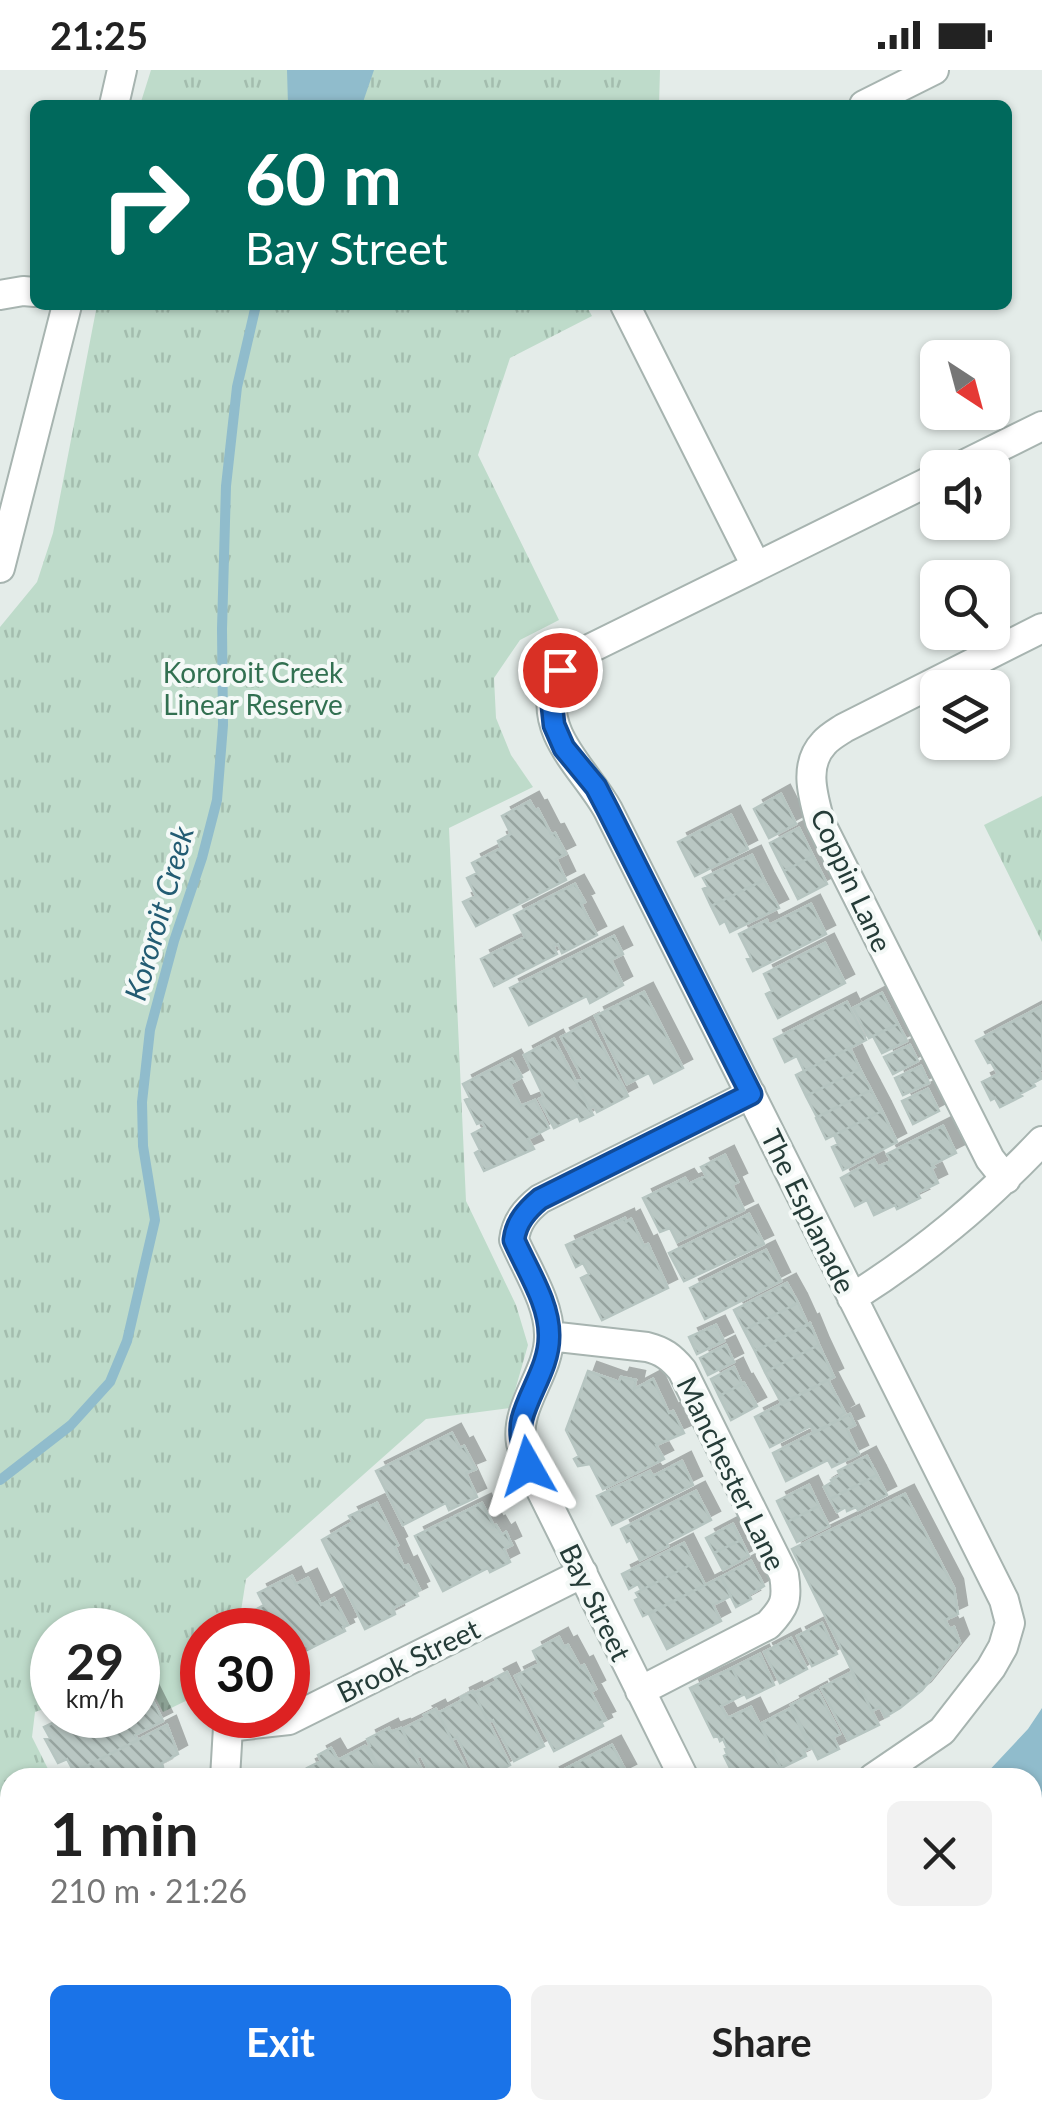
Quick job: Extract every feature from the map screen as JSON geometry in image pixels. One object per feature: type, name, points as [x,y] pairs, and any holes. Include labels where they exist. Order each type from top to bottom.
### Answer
[{"type":"street","points":[[115,100],[122,70]]},
{"type":"street","points":[[874,100],[934,70]]},
{"type":"street","points":[[0,296],[30,292]]},
{"type":"street","points":[[0,568],[65,310]]},
{"type":"street","points":[[628,310],[756,566]]},
{"type":"street","points":[[994,450],[1042,426]]},
{"type":"street","name":"The Esplanade","points":[[888,1768],[942,1731],[991,1668],[1003,1647],[1010,1622],[1004,1600],[608,810],[596,787],[564,748],[554,725],[551,696],[560,670],[579,654],[920,486]]},
{"type":"street","name":"Coppin Lane","points":[[1006,1179],[990,1159],[820,822],[811,780],[812,763],[823,743],[844,728],[1042,628]]},
{"type":"street","points":[[550,1336],[547,1314],[514,1240],[526,1211],[540,1199],[751,1094]]},
{"type":"street","points":[[852,1298],[956,1225],[1042,1141]]},
{"type":"street","name":"Bay Street","points":[[550,1336],[548,1353],[522,1421],[521,1441],[528,1466],[679,1768]]},
{"type":"street","name":"Manchester Lane","points":[[550,1336],[647,1347],[673,1359],[784,1575],[787,1592],[783,1610],[768,1626],[640,1692]]},
{"type":"street","name":"Brook Street","points":[[226,1768],[228,1726],[289,1720],[583,1573]]},
{"type":"green space","points":[[151,70],[660,70],[659,100],[142,100]]},
{"type":"green space","name":"Kororoit Creek Linear Reserve","points":[[96,310],[589,310],[592,316],[510,358],[478,455],[559,620],[520,640],[494,678],[496,718],[511,755],[533,787],[449,828],[466,1201],[516,1305],[528,1345],[510,1408],[426,1419],[246,1579],[241,1608],[180,1608],[180,1704],[163,1712],[160,1608],[30,1608],[30,1738],[48,1768],[0,1768],[0,627],[37,582],[53,533]]},
{"type":"green space","points":[[1042,796],[1042,942],[984,825]]},
{"type":"water","points":[[287,70],[374,70],[364,100],[288,100]]},
{"type":"water","points":[[1042,1708],[1042,1768],[991,1768]]},
{"type":"building","points":[[781,794],[796,824],[769,838],[754,809]]},
{"type":"building","points":[[530,801],[566,854],[556,859],[566,880],[476,926],[463,902],[476,896],[467,878],[477,873],[472,863],[501,848],[498,841],[511,834],[502,816]]},
{"type":"building","points":[[731,815],[748,849],[695,876],[678,842]]},
{"type":"building","points":[[799,828],[813,856],[784,871],[770,843]]},
{"type":"building","points":[[752,855],[764,880],[711,906],[703,889],[708,887],[703,878]]},
{"type":"building","points":[[813,856],[827,884],[798,899],[784,871]]},
{"type":"building","points":[[764,880],[779,908],[730,932],[725,921],[720,924],[711,906]]},
{"type":"building","points":[[575,884],[597,935],[562,953],[558,944],[553,946],[557,954],[494,986],[481,959],[525,937],[514,915]]},
{"type":"building","points":[[811,904],[826,934],[753,971],[739,934],[767,920],[769,925]]},
{"type":"building","points":[[614,936],[623,954],[611,960],[623,985],[590,1003],[587,996],[529,1025],[510,988]]},
{"type":"building","points":[[825,943],[845,983],[778,1018],[766,994],[772,991],[764,974]]},
{"type":"building","points":[[644,992],[683,1068],[654,1083],[649,1073],[627,1084],[595,1016]]},
{"type":"building","points":[[882,993],[898,1024],[869,1038],[853,1008]]},
{"type":"building","points":[[847,1002],[866,1040],[804,1071],[797,1056],[785,1062],[774,1039]]},
{"type":"building","points":[[1042,1006],[1042,1078],[1022,1096],[1000,1107],[995,1098],[991,1100],[982,1082],[998,1074],[976,1041]]},
{"type":"building","points":[[590,1022],[628,1096],[597,1112],[594,1106],[589,1109],[576,1082],[583,1079],[561,1037]]},
{"type":"building","points":[[898,1024],[907,1041],[882,1053],[873,1036]]},
{"type":"building","points":[[554,1039],[593,1115],[580,1121],[578,1116],[554,1128],[524,1055]]},
{"type":"building","points":[[910,1045],[918,1061],[893,1074],[884,1057]]},
{"type":"building","points":[[850,1048],[860,1069],[806,1096],[796,1075]]},
{"type":"building","points":[[512,1059],[522,1077],[510,1084],[521,1106],[535,1100],[549,1128],[528,1139],[534,1149],[484,1171],[475,1153],[480,1150],[472,1134],[485,1127],[482,1122],[477,1124],[465,1100],[470,1098],[463,1084]]},
{"type":"building","points":[[921,1066],[929,1083],[903,1095],[895,1078]]},
{"type":"building","points":[[860,1069],[871,1090],[817,1117],[806,1096]]},
{"type":"building","points":[[928,1089],[939,1111],[913,1124],[902,1101]]},
{"type":"building","points":[[871,1090],[882,1111],[826,1139],[816,1118]]},
{"type":"building","points":[[882,1111],[897,1142],[843,1170],[832,1147],[838,1144],[834,1135]]},
{"type":"building","points":[[943,1126],[956,1153],[932,1165],[938,1183],[917,1193],[920,1198],[897,1209],[895,1205],[874,1215],[867,1200],[855,1206],[841,1178],[874,1160],[878,1167],[891,1161],[887,1154]]},
{"type":"building","points":[[725,1155],[738,1182],[732,1185],[744,1210],[677,1242],[670,1228],[660,1232],[643,1198],[685,1178],[689,1184],[706,1176],[701,1167]]},
{"type":"building","points":[[749,1214],[764,1244],[684,1281],[669,1253]]},
{"type":"building","points":[[625,1218],[626,1222],[631,1219],[644,1246],[648,1244],[668,1288],[602,1320],[581,1278],[589,1274],[583,1263],[576,1267],[566,1245]]},
{"type":"building","points":[[766,1250],[781,1281],[705,1319],[690,1288]]},
{"type":"building","points":[[787,1283],[798,1303],[744,1330],[734,1310]]},
{"type":"building","points":[[798,1303],[808,1325],[755,1351],[744,1330]]},
{"type":"building","points":[[810,1323],[819,1345],[765,1372],[755,1351]]},
{"type":"building","points":[[716,1325],[724,1341],[697,1354],[689,1337]]},
{"type":"building","points":[[726,1345],[734,1362],[708,1375],[700,1358]]},
{"type":"building","points":[[819,1345],[834,1377],[782,1404],[765,1372]]},
{"type":"building","points":[[734,1367],[742,1384],[719,1396],[711,1379]]},
{"type":"building","points":[[588,1371],[619,1382],[621,1377],[636,1380],[634,1389],[653,1379],[669,1413],[673,1411],[684,1433],[656,1445],[664,1459],[603,1489],[590,1464],[578,1466],[574,1459],[579,1456],[566,1430]]},
{"type":"building","points":[[828,1380],[845,1413],[841,1419],[814,1433],[811,1426],[770,1447],[755,1417]]},
{"type":"building","points":[[744,1383],[757,1406],[731,1420],[719,1396]]},
{"type":"building","points":[[850,1414],[855,1425],[847,1429],[859,1454],[832,1467],[828,1460],[786,1481],[773,1453]]},
{"type":"building","points":[[452,1433],[476,1469],[466,1473],[477,1497],[449,1510],[446,1503],[403,1525],[376,1471]]},
{"type":"building","points":[[867,1456],[877,1475],[830,1499],[824,1487],[840,1475],[838,1471]]},
{"type":"building","points":[[682,1461],[693,1485],[612,1525],[597,1496]]},
{"type":"building","points":[[877,1475],[887,1495],[858,1510],[856,1507],[847,1511],[846,1507],[837,1512],[830,1499]]},
{"type":"building","points":[[809,1485],[819,1506],[787,1522],[777,1501]]},
{"type":"building","points":[[696,1491],[711,1520],[640,1560],[621,1529]]},
{"type":"building","points":[[905,1494],[954,1588],[958,1614],[945,1620],[950,1629],[954,1627],[960,1643],[922,1690],[885,1717],[880,1707],[872,1711],[792,1549]]},
{"type":"building","points":[[377,1503],[398,1545],[395,1547],[404,1567],[408,1565],[420,1590],[416,1592],[418,1596],[393,1608],[395,1614],[365,1629],[322,1540],[353,1522],[349,1516]]},
{"type":"building","points":[[482,1503],[494,1526],[502,1535],[506,1532],[512,1545],[504,1549],[510,1562],[490,1572],[488,1568],[443,1591],[415,1536]]},
{"type":"building","points":[[819,1506],[829,1526],[797,1542],[787,1522]]},
{"type":"building","points":[[733,1524],[741,1540],[714,1553],[706,1538]]},
{"type":"building","points":[[741,1540],[749,1556],[723,1570],[714,1553]]},
{"type":"building","points":[[684,1543],[694,1563],[641,1590],[638,1584],[629,1589],[622,1574]]},
{"type":"building","points":[[751,1561],[764,1586],[736,1607],[721,1577]]},
{"type":"building","points":[[694,1563],[705,1585],[643,1616],[636,1593]]},
{"type":"building","points":[[292,1576],[296,1584],[308,1578],[321,1605],[334,1598],[348,1625],[343,1627],[345,1631],[310,1648],[310,1608],[259,1608],[264,1605],[258,1593]]},
{"type":"building","points":[[721,1577],[731,1596],[713,1605],[721,1621],[667,1649],[649,1614]]},
{"type":"building","points":[[822,1623],[837,1654],[812,1666],[797,1636]]},
{"type":"building","points":[[559,1637],[580,1667],[584,1665],[596,1689],[591,1692],[606,1720],[601,1722],[603,1726],[554,1751],[515,1676],[539,1664],[533,1651]]},
{"type":"building","points":[[791,1638],[807,1669],[780,1683],[764,1652]]},
{"type":"building","points":[[760,1654],[774,1685],[747,1698],[732,1668]]},
{"type":"building","points":[[732,1668],[745,1694],[721,1706],[728,1718],[751,1707],[781,1768],[730,1768],[724,1756],[727,1748],[723,1739],[714,1737],[690,1688]]},
{"type":"building","points":[[507,1672],[544,1746],[514,1761],[474,1693]]},
{"type":"building","points":[[852,1672],[879,1725],[848,1740],[821,1688]]},
{"type":"building","points":[[473,1691],[510,1765],[472,1768],[457,1737],[452,1740],[438,1713],[462,1700]]},
{"type":"building","points":[[818,1691],[840,1734],[833,1737],[839,1749],[818,1759],[791,1705]]},
{"type":"building","points":[[791,1708],[810,1748],[804,1751],[806,1756],[781,1768],[760,1724]]},
{"type":"building","points":[[436,1709],[466,1768],[427,1768],[421,1755],[416,1758],[402,1729]]},
{"type":"building","points":[[167,1725],[178,1754],[162,1763],[161,1768],[83,1768],[141,1738],[160,1738],[160,1729]]},
{"type":"building","points":[[389,1728],[391,1732],[401,1728],[421,1768],[379,1768],[367,1739]]},
{"type":"building","points":[[45,1739],[138,1740],[82,1768],[72,1768],[67,1759],[58,1763]]},
{"type":"building","points":[[612,1745],[624,1768],[567,1768]]},
{"type":"building","points":[[365,1746],[376,1768],[307,1768],[321,1761],[318,1755],[331,1748],[338,1760]]},
{"type":"waterway","name":"Kororoit Creek","points":[[0,1480],[71,1425],[110,1382],[127,1341],[155,1220],[143,1146],[142,1102],[150,1030],[217,800],[223,725],[226,486],[237,387],[255,310]]},
{"type":"route","points":[[528,1466],[521,1441],[522,1421],[548,1353],[550,1336],[547,1314],[514,1240],[526,1211],[540,1199],[751,1094],[596,787],[564,748],[551,707],[560,670]]}]
